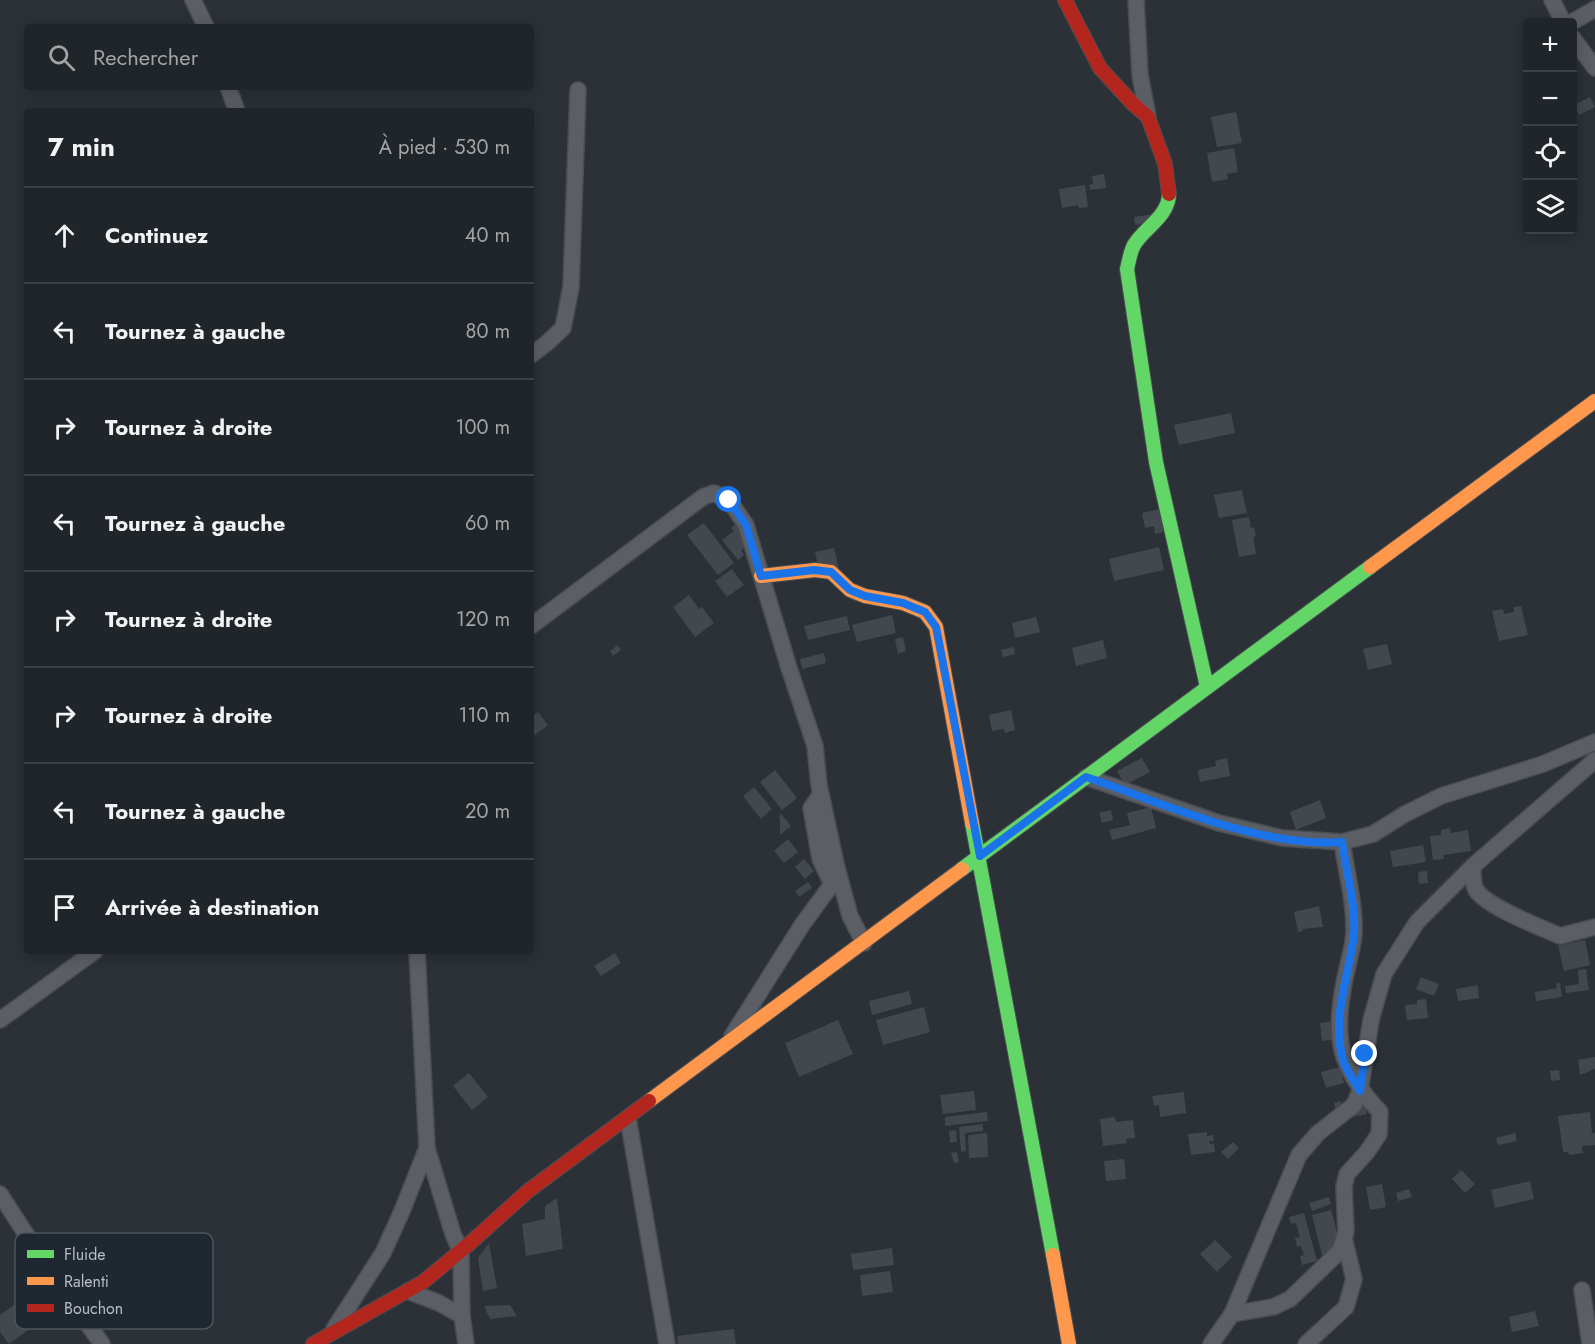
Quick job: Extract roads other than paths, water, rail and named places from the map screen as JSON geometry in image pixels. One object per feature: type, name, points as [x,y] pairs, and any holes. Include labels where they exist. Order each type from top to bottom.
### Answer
[{"type":"street","points":[[193,0],[205,24]]},
{"type":"street","points":[[1065,0],[1100,68],[1148,117]]},
{"type":"street","points":[[1136,0],[1140,75],[1148,117],[1165,164],[1169,198],[1159,217],[1133,246],[1127,269],[1156,462],[1207,687]]},
{"type":"street","points":[[1552,0],[1561,18]]},
{"type":"street","points":[[1577,19],[1595,9]]},
{"type":"street","points":[[1577,44],[1595,68]]},
{"type":"street","points":[[229,90],[236,108]]},
{"type":"street","points":[[534,353],[563,328],[571,286],[578,90]]},
{"type":"street","points":[[313,1344],[333,1329],[408,1291],[461,1252],[528,1191],[1595,401]]},
{"type":"street","points":[[534,624],[703,497],[714,493],[729,500],[746,525],[815,746],[821,794],[836,864],[850,916],[864,943]]},
{"type":"street","points":[[761,576],[814,570],[831,572],[850,590],[903,603],[925,612],[936,627],[1069,1344]]},
{"type":"street","points":[[1086,777],[1219,823],[1282,838],[1342,842],[1373,834],[1405,814],[1441,796],[1543,764],[1595,742]]},
{"type":"street","points":[[1210,1344],[1232,1314],[1299,1155],[1318,1132],[1354,1105],[1360,1091],[1371,1020],[1384,974],[1417,922],[1473,866],[1595,760]]},
{"type":"street","points":[[725,1046],[802,925],[832,884],[820,859],[811,808],[821,794]]},
{"type":"street","points":[[1232,1314],[1273,1307],[1290,1299],[1340,1251],[1346,1232],[1344,1186],[1347,1174],[1367,1152],[1379,1134],[1380,1112],[1360,1091],[1345,1064],[1339,1039],[1341,996],[1354,933],[1352,903],[1342,842]]},
{"type":"street","points":[[1473,866],[1473,878],[1477,890],[1498,907],[1560,936],[1595,927]]},
{"type":"street","points":[[0,1020],[91,954]]},
{"type":"street","points":[[417,954],[427,1148],[453,1234],[461,1252],[462,1316],[466,1344]]},
{"type":"street","points":[[628,1118],[667,1344]]},
{"type":"street","points":[[333,1329],[383,1253],[427,1148]]},
{"type":"street","points":[[0,1194],[25,1233]]},
{"type":"street","points":[[1306,1344],[1346,1307],[1354,1279],[1344,1238]]},
{"type":"street","points":[[1582,1290],[1590,1344]]},
{"type":"street","points":[[408,1291],[439,1303],[462,1316]]},
{"type":"street","points":[[91,1329],[102,1344]]}]
